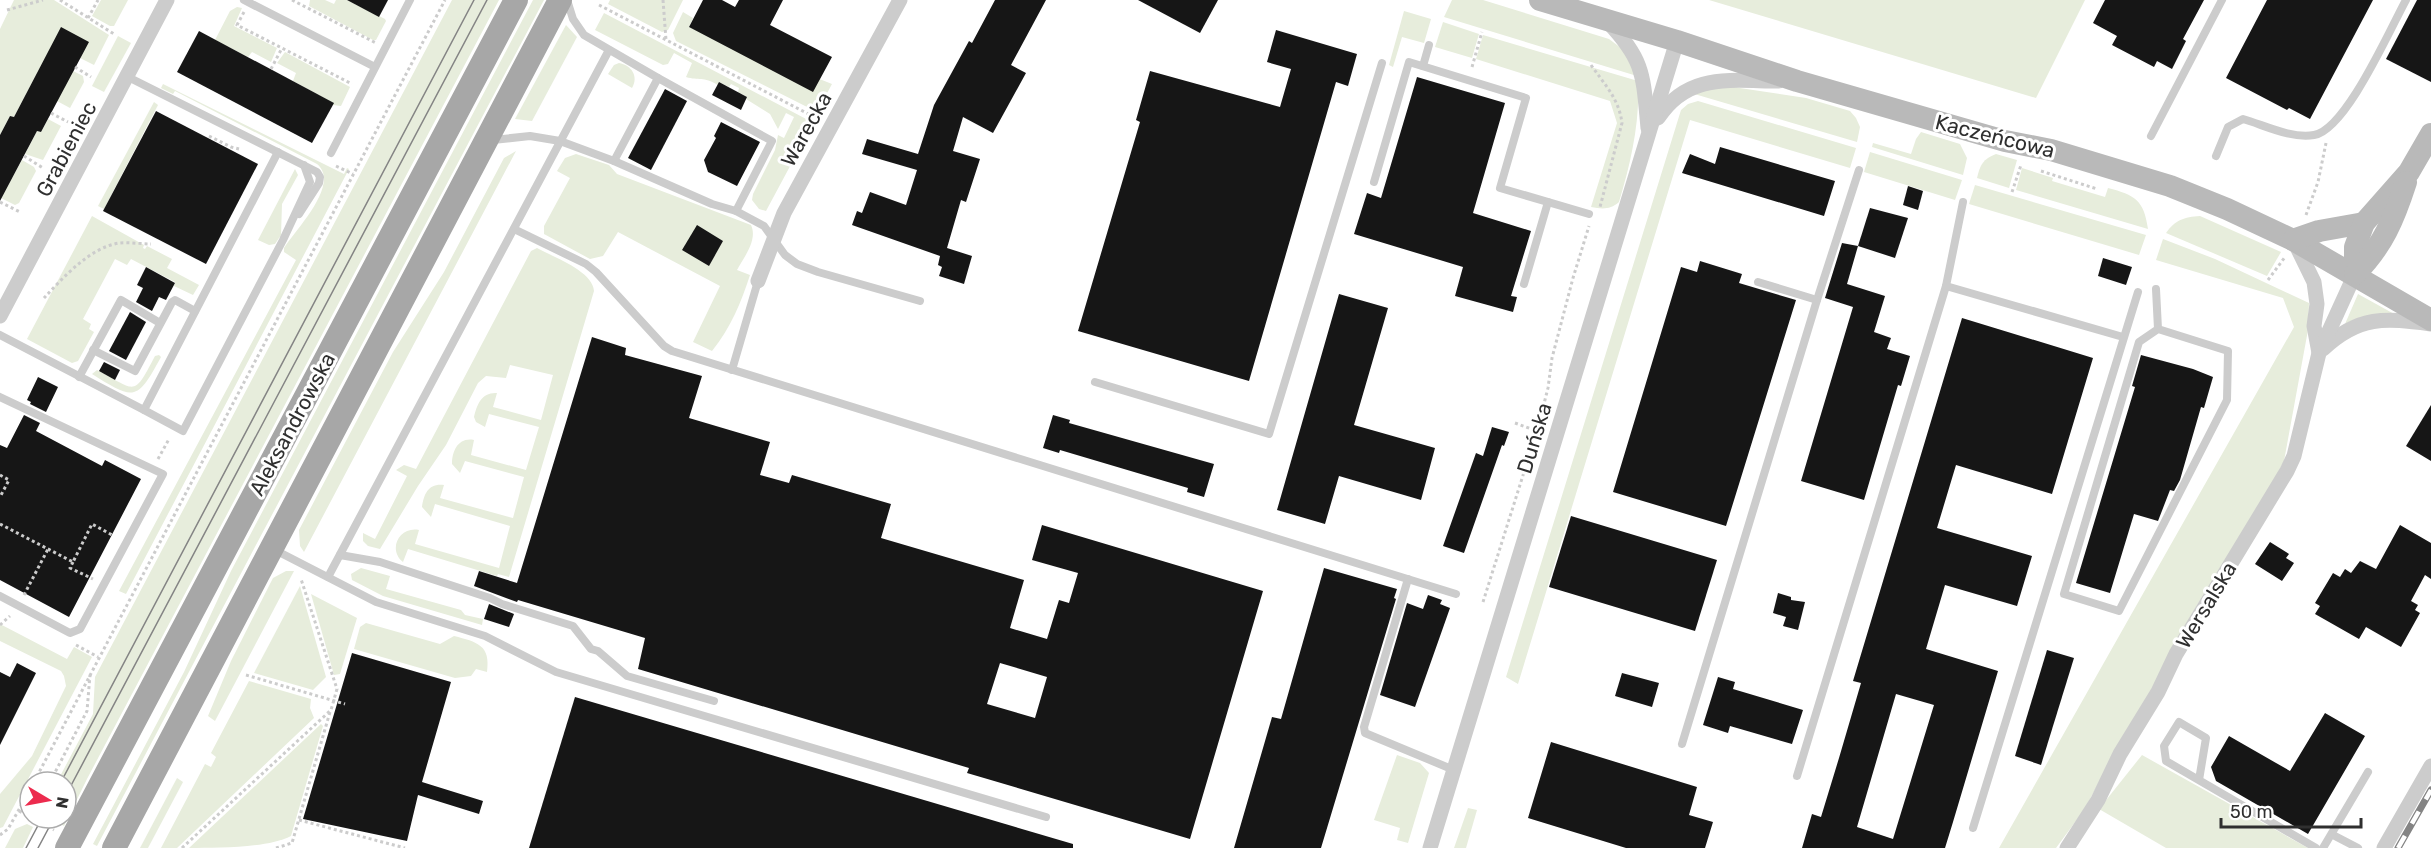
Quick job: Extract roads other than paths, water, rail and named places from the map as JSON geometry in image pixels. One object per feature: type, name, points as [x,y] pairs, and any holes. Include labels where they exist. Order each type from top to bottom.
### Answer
[{"type":"main road","name":"Aleksandrowska","points":[[64,840],[516,0]]},
{"type":"main road","name":"Aleksandrowska","points":[[114,848],[560,0]]},
{"type":"street","name":"Grabieniec","points":[[0,316],[167,0]]},
{"type":"street","name":"Warecka","points":[[758,281],[784,213],[900,0]]},
{"type":"street","name":"Kaczeńcowa","points":[[1540,0],[1677,41],[1797,81],[1997,139],[2051,150],[2199,197],[2290,247],[2355,274],[2431,322]]},
{"type":"street","points":[[1607,20],[1627,44],[1640,66],[1649,134]]},
{"type":"street","name":"Duńska","points":[[1430,848],[1677,41]]},
{"type":"street","points":[[1649,134],[1665,107],[1694,85],[1714,81],[1797,81]]},
{"type":"street","name":"Wersalska","points":[[2067,848],[2098,800],[2120,754],[2158,692],[2176,654],[2287,471],[2294,456],[2319,353],[2355,274],[2368,261],[2386,235],[2409,172],[2431,134]]},
{"type":"street","name":"Wersalska","points":[[2355,274],[2355,247],[2364,223],[2409,172]]},
{"type":"street","points":[[2290,247],[2319,231],[2364,223]]},
{"type":"street","name":"Wersalska","points":[[2290,247],[2314,282],[2317,304],[2314,326],[2319,353]]},
{"type":"street","points":[[2319,353],[2342,333],[2368,321],[2431,322]]},
{"type":"street","points":[[2384,848],[2431,766]]},
{"type":"lane","points":[[331,153],[410,0]]},
{"type":"lane","points":[[567,0],[573,19],[584,35],[772,141],[736,211]]},
{"type":"lane","points":[[2151,136],[2222,0]]},
{"type":"lane","points":[[2216,156],[2228,127],[2243,119],[2300,136],[2316,135],[2339,119],[2353,99],[2406,0]]},
{"type":"lane","points":[[246,1],[375,67]]},
{"type":"lane","points":[[1423,66],[1429,45]]},
{"type":"lane","points":[[328,577],[609,50]]},
{"type":"lane","points":[[1374,182],[1409,62],[1526,98],[1500,188],[1593,215]]},
{"type":"lane","points":[[1095,382],[1269,434],[1382,63]]},
{"type":"lane","points":[[0,335],[183,431],[283,240],[310,182],[304,165],[128,76]]},
{"type":"lane","points":[[614,161],[658,78]]},
{"type":"lane","points":[[487,140],[530,136],[560,141],[614,161],[712,204],[736,211],[764,226],[785,255],[797,264],[920,301]]},
{"type":"lane","points":[[144,410],[278,152]]},
{"type":"lane","points":[[1682,744],[1858,171]]},
{"type":"lane","points":[[1524,284],[1548,202]]},
{"type":"lane","points":[[1797,776],[1946,286],[1963,202]]},
{"type":"lane","points":[[513,229],[586,264],[664,346],[672,351],[1456,594]]},
{"type":"lane","points":[[732,370],[758,281]]},
{"type":"lane","points":[[1758,282],[1817,300]]},
{"type":"lane","points":[[1946,286],[2123,337]]},
{"type":"lane","points":[[2156,289],[2158,329]]},
{"type":"lane","points":[[1973,828],[2138,292]]},
{"type":"lane","points":[[79,376],[121,300],[160,323]]},
{"type":"lane","points":[[93,350],[135,371],[172,302],[175,300],[195,311]]},
{"type":"lane","points":[[2158,329],[2229,351],[2227,400],[2119,610],[2064,594],[2139,342],[2158,329]]},
{"type":"lane","points":[[0,397],[163,474],[80,629],[70,633],[0,596]]},
{"type":"lane","points":[[271,548],[386,606],[485,636],[563,674],[1046,817]]},
{"type":"lane","points":[[340,555],[380,562],[573,626],[591,649],[598,651],[627,676],[714,701]]},
{"type":"lane","points":[[1408,579],[1364,727],[1365,733],[1454,770]]},
{"type":"lane","points":[[2199,780],[2206,738],[2179,722],[2164,746],[2166,761],[2316,848]]},
{"type":"lane","points":[[2323,848],[2368,772]]},
{"type":"lane","points":[[2332,835],[2358,848]]},
{"type":"tram line","points":[[67,770],[474,0]]},
{"type":"tram line","points":[[78,772],[487,0]]},
{"type":"tram line","points":[[26,848],[36,830]]},
{"type":"tram line","points":[[38,848],[48,830]]},
{"type":"railway","points":[[2398,848],[2431,790]]}]
